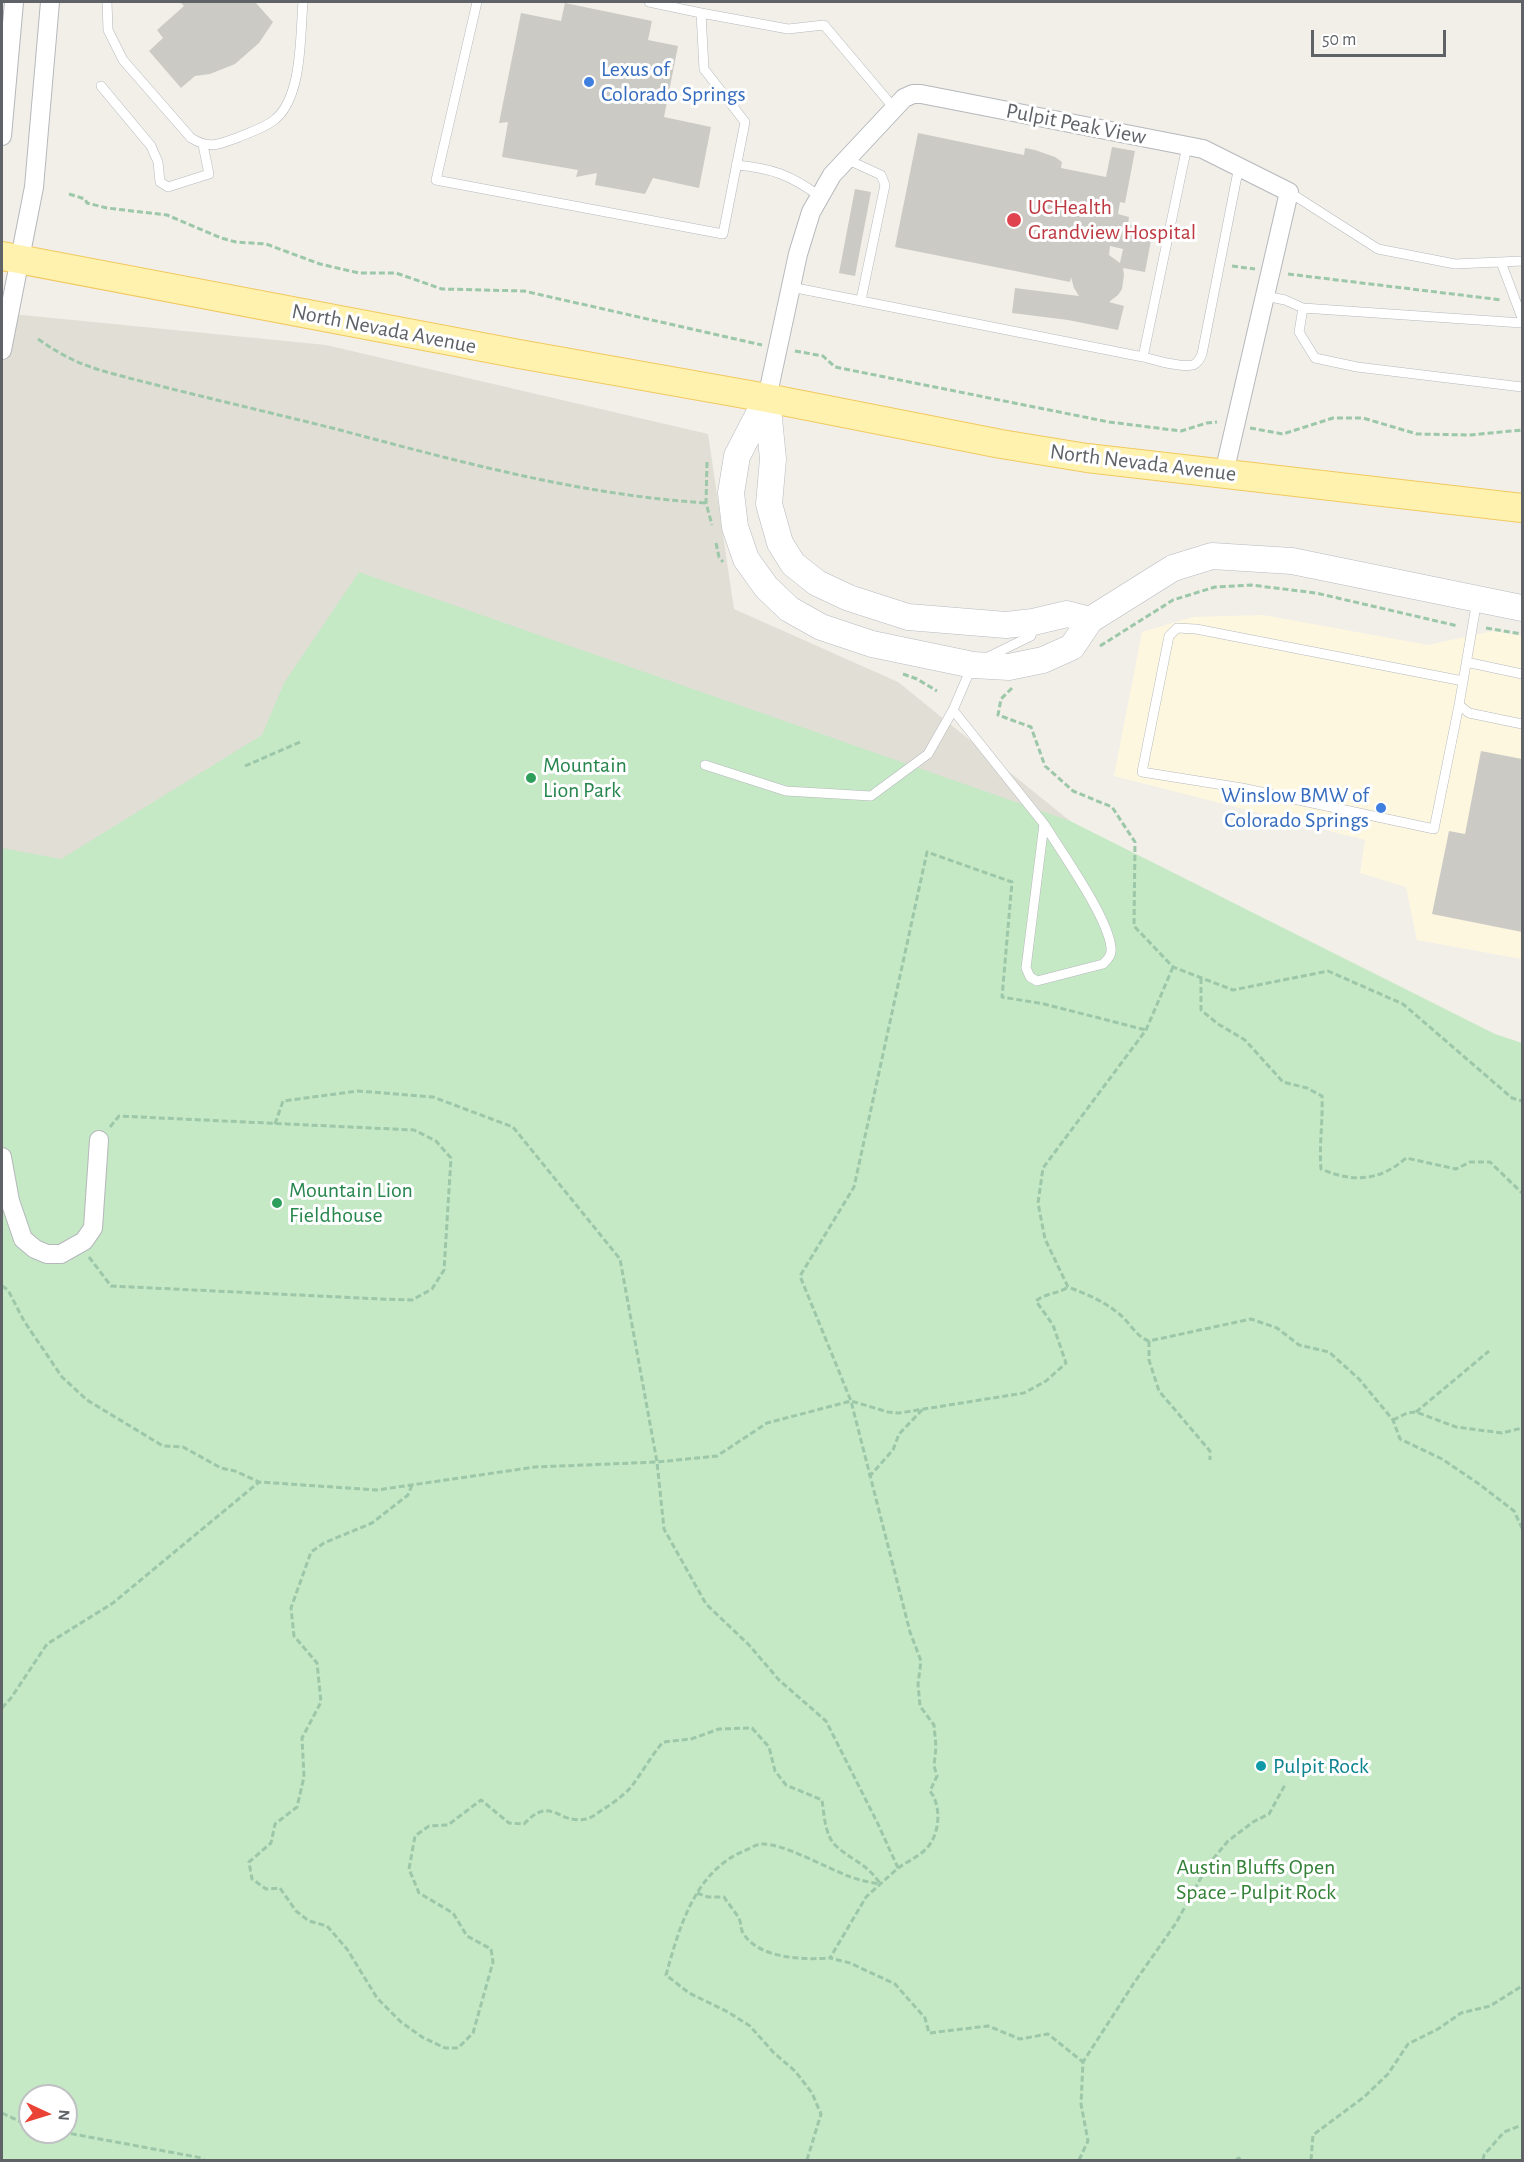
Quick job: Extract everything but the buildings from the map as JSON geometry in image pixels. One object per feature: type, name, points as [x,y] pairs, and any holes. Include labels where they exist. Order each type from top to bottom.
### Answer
[{"type":"main road","name":"North Nevada Avenue","points":[[11,258],[519,354],[767,398],[1012,446],[1088,458],[1522,508]]},
{"type":"main road","points":[[767,398],[773,459],[769,504],[780,543],[793,564],[817,583],[849,598],[908,617],[1006,624],[1033,622],[1067,614],[1090,620]]},
{"type":"main road","points":[[767,398],[737,456],[731,493],[735,527],[746,559],[766,587],[789,609],[821,627],[872,644],[973,665],[1009,668],[1043,660],[1072,647],[1090,620],[1173,568],[1212,556],[1292,561],[1522,608]]},
{"type":"street","points":[[2,136],[14,2]]},
{"type":"street","points":[[2,350],[11,258],[34,187],[50,2]]},
{"type":"street","name":"Pulpit Peak View","points":[[767,398],[798,254],[819,196],[846,159],[904,98],[913,94],[1210,151],[1289,192]]},
{"type":"street","points":[[1224,473],[1289,192]]},
{"type":"street","points":[[2,1157],[10,1201],[23,1239],[35,1249],[47,1254],[61,1254],[84,1241],[93,1228],[99,1140]]},
{"type":"lane","points":[[106,2],[108,30],[123,60],[191,138],[202,145],[212,146],[257,130],[274,120],[283,111],[298,69],[303,2]]},
{"type":"lane","points":[[477,2],[436,180],[723,234],[745,122],[704,69],[701,14]]},
{"type":"lane","points":[[649,2],[701,14],[788,29],[824,25],[894,108]]},
{"type":"lane","points":[[101,86],[151,146],[158,162],[160,182],[168,187],[209,174],[202,145]]},
{"type":"lane","points":[[1143,357],[1187,146]]},
{"type":"lane","points":[[846,159],[881,175],[885,185],[861,300]]},
{"type":"lane","points":[[736,165],[781,173],[798,181],[819,196]]},
{"type":"lane","points":[[791,288],[1193,365],[1198,362],[1202,354],[1239,166]]},
{"type":"lane","points":[[1289,192],[1377,249],[1455,264],[1522,261]]},
{"type":"lane","points":[[1501,262],[1522,318]]},
{"type":"lane","points":[[1265,296],[1285,300],[1303,309],[1522,323]]},
{"type":"lane","points":[[1303,309],[1299,332],[1315,358],[1357,367],[1522,387]]},
{"type":"lane","points":[[1463,681],[1196,629],[1177,628],[1169,636],[1142,772],[1242,788],[1434,829],[1459,705],[1477,598]]},
{"type":"lane","points":[[705,765],[786,790],[871,796],[928,754],[953,710],[973,665],[1031,636],[1033,622]]},
{"type":"lane","points":[[1466,662],[1522,674]]},
{"type":"lane","points":[[1459,705],[1469,713],[1522,724]]},
{"type":"lane","points":[[953,710],[1044,824],[1100,914],[1111,946],[1111,956],[1103,964],[1037,981],[1030,977],[1026,968],[1044,824]]},
{"type":"path","points":[[69,194],[85,199],[87,203],[107,208],[167,215],[221,238],[236,242],[266,244],[320,264],[359,273],[396,273],[442,289],[524,291],[735,339]]},
{"type":"path","points":[[1220,264],[1260,270]]},
{"type":"path","points":[[1281,273],[1504,300]]},
{"type":"path","points":[[38,339],[78,364],[447,458],[526,477],[590,489],[665,501],[706,503]]},
{"type":"path","points":[[811,354],[823,356],[835,367],[1109,422],[1181,431],[1207,423],[1224,422],[1284,434],[1333,418],[1363,418],[1417,434],[1470,435],[1522,430]]},
{"type":"path","points":[[998,715],[1031,727],[1045,766],[1073,791],[1112,807],[1134,842],[1134,926],[1173,967],[1233,990],[1328,971],[1403,1004],[1512,1098],[1522,1101]]},
{"type":"path","points":[[245,766],[300,742]]},
{"type":"path","points":[[830,1958],[866,1897],[898,1868],[926,1849],[936,1833],[938,1817],[935,1798],[930,1791],[937,1776],[934,1766],[936,1747],[934,1725],[920,1706],[918,1684],[921,1661],[910,1632],[851,1401],[800,1276],[854,1186],[927,852]]},
{"type":"path","points":[[1173,967],[1146,1030],[1043,1168],[1038,1203],[1045,1239],[1068,1287],[1095,1296],[1120,1314],[1143,1339],[1149,1341],[1251,1319],[1277,1328],[1299,1345],[1329,1352],[1359,1379],[1393,1420],[1400,1439],[1443,1459],[1479,1484],[1514,1511],[1522,1527]]},
{"type":"path","points":[[1201,978],[1202,1010],[1218,1024],[1245,1040],[1283,1083],[1307,1088],[1322,1096],[1323,1118],[1319,1147],[1321,1169],[1341,1178],[1362,1178],[1393,1170],[1406,1158],[1456,1169],[1470,1162],[1490,1162],[1522,1193]]},
{"type":"path","points":[[275,1124],[284,1101],[358,1091],[433,1097],[513,1126],[620,1259],[657,1462],[664,1528],[706,1604],[748,1645],[779,1680],[826,1721],[898,1868]]},
{"type":"path","points":[[84,1241],[90,1260],[111,1286],[412,1300],[432,1289],[444,1270],[451,1158],[436,1141],[414,1130],[119,1116],[99,1140]]},
{"type":"path","points":[[2,1286],[8,1290],[24,1321],[62,1377],[87,1400],[163,1446],[183,1447],[221,1468],[235,1471],[259,1482],[377,1490],[535,1467],[657,1462],[717,1456],[767,1423],[851,1401],[899,1413],[1024,1393],[1046,1381],[1066,1363],[1056,1332],[1036,1301],[1068,1287]]},
{"type":"path","points":[[1149,1341],[1149,1360],[1159,1391],[1210,1451],[1210,1460]]},
{"type":"path","points":[[1416,1412],[1489,1351]]},
{"type":"path","points":[[869,1477],[893,1450],[899,1434],[923,1409]]},
{"type":"path","points":[[1393,1420],[1407,1413],[1416,1412],[1455,1427],[1502,1433],[1522,1428]]},
{"type":"path","points":[[2,1708],[47,1644],[113,1603],[259,1482]]},
{"type":"path","points":[[412,1485],[408,1495],[372,1523],[324,1543],[311,1552],[291,1608],[294,1635],[317,1663],[321,1702],[302,1738],[304,1777],[297,1807],[275,1824],[272,1844],[249,1862],[252,1879],[266,1889],[280,1888],[297,1911],[309,1922],[327,1926],[347,1948],[377,1998],[401,2022],[422,2037],[445,2048],[458,2048],[473,2033],[493,1962],[491,1949],[467,1936],[453,1913],[419,1893],[409,1869],[415,1836],[429,1826],[448,1825],[481,1800],[509,1823],[524,1824],[534,1813],[550,1809],[570,1820],[588,1819],[630,1788],[663,1742],[691,1739],[719,1729],[752,1728],[769,1747],[775,1771],[786,1785],[822,1800],[827,1827],[834,1844],[872,1871],[881,1885]]},
{"type":"path","points":[[1079,2160],[1088,2141],[1081,2104],[1083,2062],[1176,1923],[1208,1865],[1228,1841],[1253,1822],[1269,1814],[1286,1784]]},
{"type":"path","points":[[807,2160],[821,2114],[812,2093],[795,2071],[773,2052],[750,2026],[728,2012],[689,1993],[666,1975],[678,1933],[692,1899],[732,1856],[761,1844],[789,1850],[850,1877],[881,1885]]},
{"type":"path","points":[[697,1893],[708,1897],[724,1898],[740,1919],[742,1931],[753,1943],[771,1953],[806,1960],[830,1958],[850,1963],[895,1984],[925,2018],[929,2033],[988,2026],[1020,2039],[1048,2034],[1083,2062]]},
{"type":"path","points":[[1311,2160],[1313,2135],[1364,2097],[1388,2074],[1408,2044],[1438,2029],[1461,2013],[1490,2006],[1522,1986]]},
{"type":"path","points":[[2,2113],[18,2120]]},
{"type":"path","points":[[1483,2160],[1484,2155],[1504,2132],[1522,2125]]},
{"type":"path","points":[[78,2135],[204,2160]]},
{"type":"shaded area","points":[[2,313],[326,345],[708,434],[734,609],[898,682],[1070,821],[1034,1286],[968,2028],[2,2160]]},
{"type":"shaded area","name":"Winslow BMW of Colorado Springs","points":[[1263,615],[1428,645],[1493,631],[1522,636],[1522,959],[1417,940],[1406,887],[1360,873],[1365,840],[1114,776],[1142,632],[1193,617]]},
{"type":"green space","name":"Austin Bluffs Open Space - Pulpit Rock","points":[[359,572],[1070,821],[1495,1034],[1522,1043],[1522,2160],[2,2160],[2,848],[61,859],[262,735],[284,683]]},
{"type":"place","name":"Lexus of Colorado Springs","points":[[589,82]]},
{"type":"place","name":"UCHealth Grandview Hospital","points":[[1014,220]]},
{"type":"place","name":"Mountain Lion Park","points":[[531,778]]},
{"type":"place","name":"Winslow BMW of Colorado Springs","points":[[1381,808]]},
{"type":"place","name":"Mountain Lion Fieldhouse","points":[[277,1203]]},
{"type":"place","name":"Pulpit Rock","points":[[1261,1766]]}]
